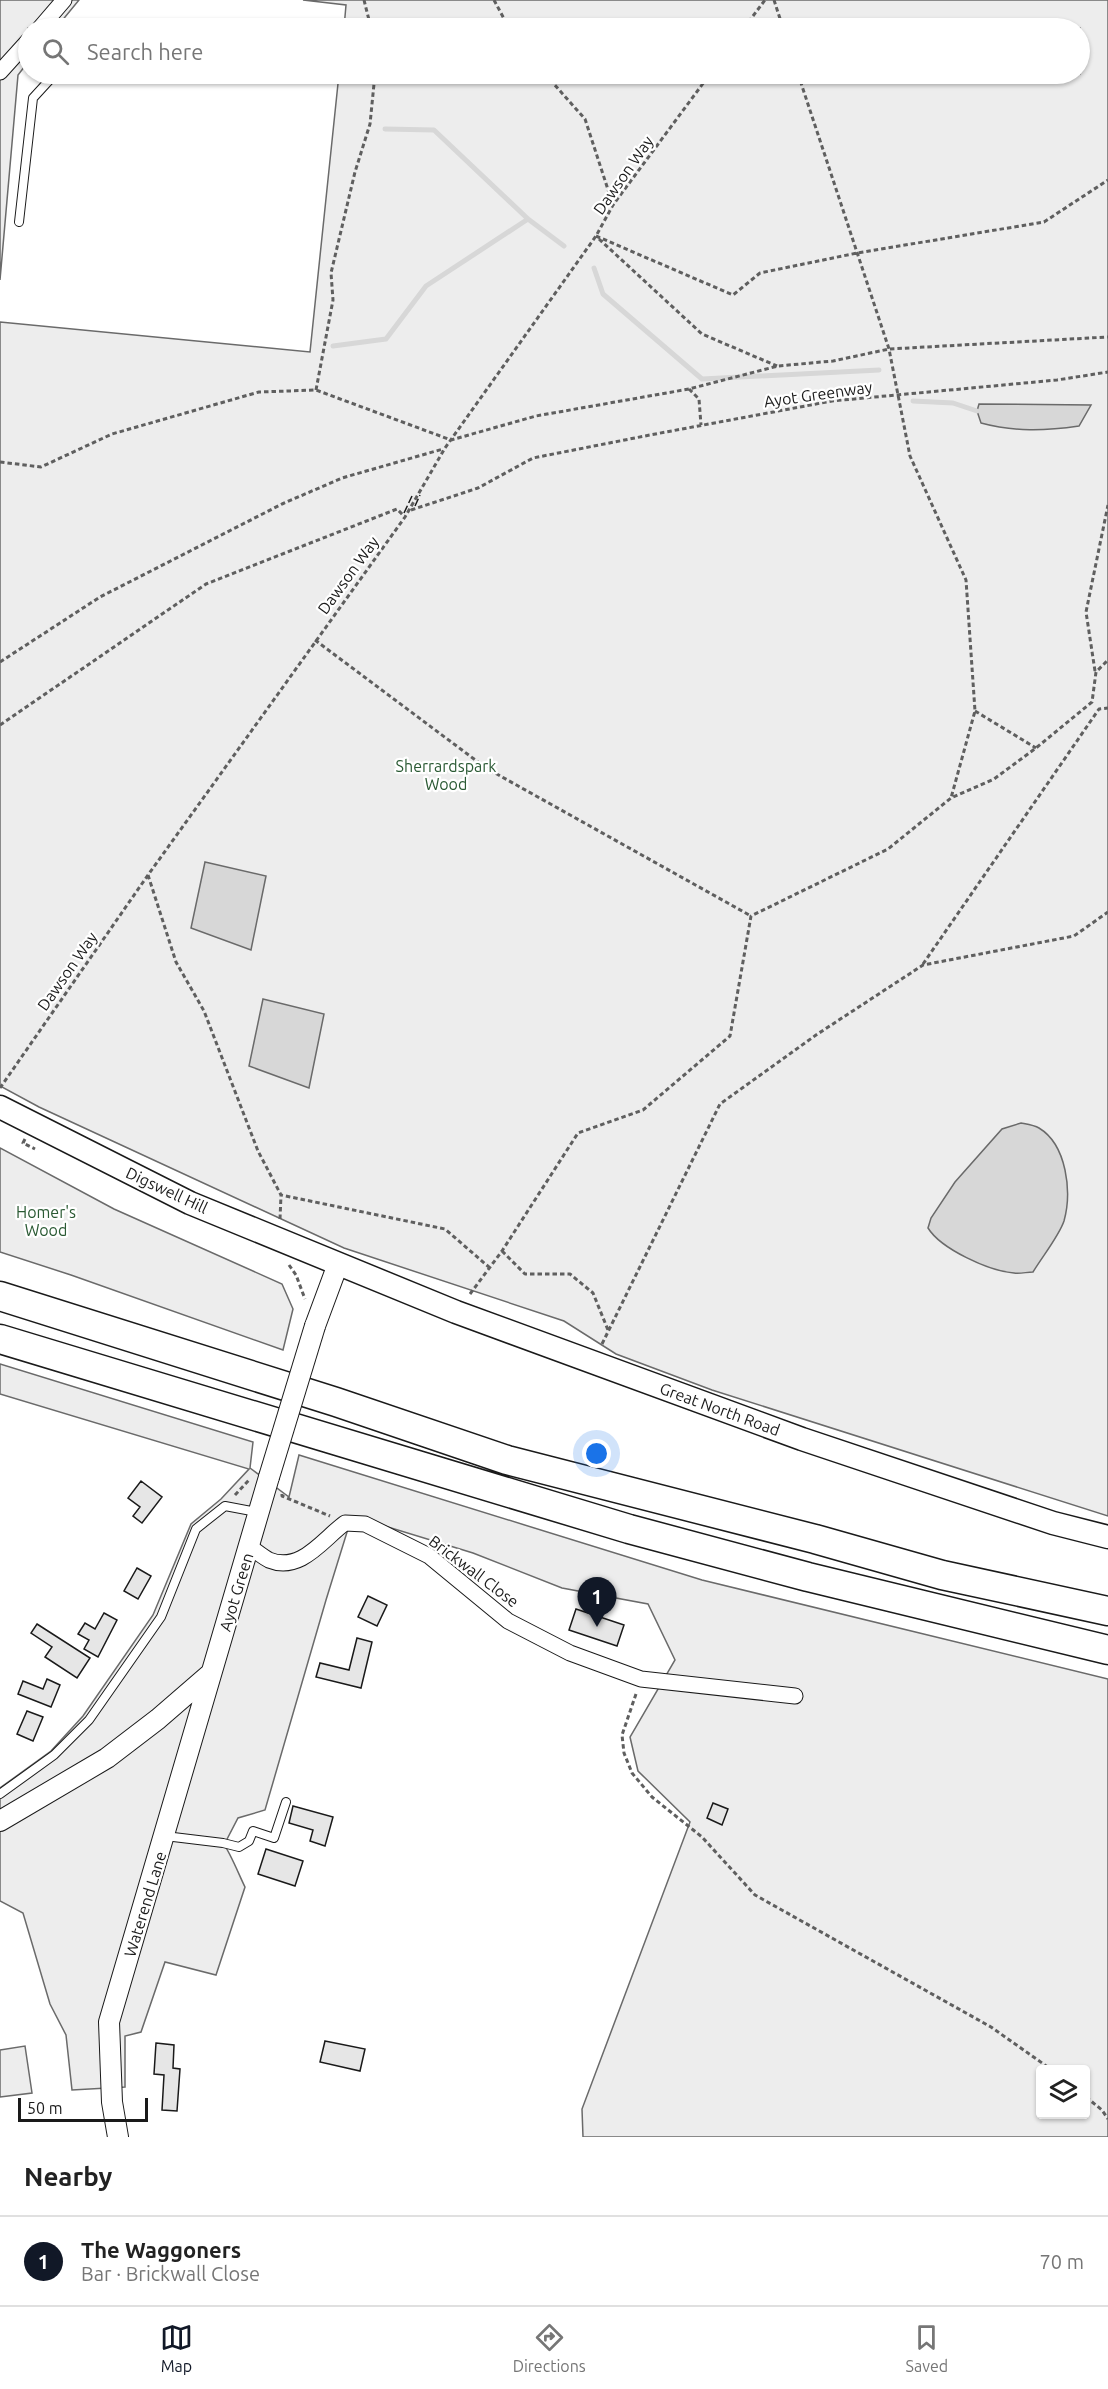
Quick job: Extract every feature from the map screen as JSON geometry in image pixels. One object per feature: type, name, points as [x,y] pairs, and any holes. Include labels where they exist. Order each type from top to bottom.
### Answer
[{"type":"highway","points":[[0,1296],[336,1402],[507,1460],[735,1518],[942,1575],[1108,1611]]},
{"type":"highway","points":[[0,1339],[629,1529],[797,1574],[1108,1650]]},
{"type":"main road","name":"Digswell Hill","points":[[0,1107],[190,1203],[338,1264]]},
{"type":"main road","name":"Great North Road","points":[[338,1264],[456,1311],[802,1439],[1053,1523],[1108,1537]]},
{"type":"street","points":[[52,18],[64,0]]},
{"type":"street","points":[[0,72],[18,52]]},
{"type":"street","name":"Ayot Green","points":[[210,1674],[315,1326],[338,1264]]},
{"type":"street","points":[[250,1547],[270,1561],[290,1563],[305,1558],[345,1523]]},
{"type":"street","name":"Brickwall Close","points":[[345,1523],[365,1524],[429,1556],[508,1621],[570,1653],[641,1679],[795,1696]]},
{"type":"street","points":[[0,1821],[107,1758],[158,1719],[210,1674]]},
{"type":"street","name":"Waterend Lane","points":[[118,2137],[112,2102],[109,2022],[165,1836],[210,1674]]},
{"type":"lane","points":[[19,222],[33,98],[46,84]]},
{"type":"lane","points":[[0,1794],[54,1755],[89,1720],[162,1617],[196,1528],[225,1506],[258,1512]]},
{"type":"lane","points":[[165,1836],[223,1843],[239,1848],[249,1841],[253,1831],[274,1838],[286,1802]]},
{"type":"path","points":[[364,0],[368,18]]},
{"type":"path","points":[[494,0],[504,18]]},
{"type":"path","points":[[752,18],[765,0]]},
{"type":"path","points":[[774,0],[780,18]]},
{"type":"path","points":[[316,390],[333,300],[331,273],[355,172],[370,124],[374,84]]},
{"type":"path","points":[[554,84],[585,119],[613,206]]},
{"type":"path","name":"Dawson Way","points":[[0,1088],[148,875],[405,517],[445,448],[596,236],[613,206],[703,84]]},
{"type":"path","points":[[801,84],[889,349],[900,395],[910,456],[966,580],[975,711],[951,798]]},
{"type":"path","points":[[596,236],[733,295],[760,273],[857,253],[1044,222],[1108,180]]},
{"type":"path","points":[[596,236],[702,334],[778,366]]},
{"type":"path","points":[[0,462],[41,467],[112,434],[258,392],[316,390],[451,440],[536,416],[689,389],[778,366],[833,361],[889,349],[1108,337]]},
{"type":"path","name":"Ayot Greenway","points":[[409,511],[478,488],[533,458],[832,401],[1108,372]]},
{"type":"path","points":[[689,389],[699,399],[701,425]]},
{"type":"path","points":[[0,662],[100,597],[282,504],[342,477],[445,448]]},
{"type":"path","points":[[752,916],[888,849],[951,798],[994,779],[1092,702],[1095,672],[1086,612],[1108,505]]},
{"type":"path","points":[[0,725],[206,584],[397,509],[405,517]]},
{"type":"path","points":[[315,640],[486,768],[752,916]]},
{"type":"path","points":[[1095,672],[1108,660]]},
{"type":"path","points":[[602,1345],[720,1104],[816,1035],[923,965],[1099,709],[1108,708]]},
{"type":"path","points":[[975,711],[1036,748]]},
{"type":"path","points":[[148,875],[176,962],[204,1011],[258,1151],[281,1195],[280,1219]]},
{"type":"path","points":[[923,965],[1074,936],[1108,912]]},
{"type":"path","points":[[470,1294],[502,1251],[578,1133],[643,1110],[730,1036],[752,916]]},
{"type":"path","points":[[281,1195],[445,1229],[490,1268]]},
{"type":"path","points":[[502,1251],[525,1274],[570,1274],[593,1293],[608,1330]]},
{"type":"path","points":[[225,1506],[269,1479],[282,1496],[345,1523]]},
{"type":"path","points":[[641,1679],[622,1735],[624,1753],[632,1773],[652,1797],[702,1837],[755,1895],[991,2027],[1045,2065]]},
{"type":"path","points":[[1090,2100],[1102,2110],[1108,2119]]},
{"type":"green space","points":[[0,0],[79,0],[64,18],[18,18],[18,75],[0,280]]},
{"type":"green space","name":"Sherrardspark Wood","points":[[303,0],[1108,0],[1108,1516],[712,1390],[616,1354],[564,1321],[344,1248],[39,1107],[0,1086],[0,322],[310,352],[338,84],[1090,84],[1090,18],[345,18],[346,5]]},
{"type":"green space","name":"Homer's Wood","points":[[0,1148],[114,1209],[282,1284],[293,1309],[283,1350],[0,1252]]},
{"type":"green space","points":[[0,1364],[253,1442],[250,1468],[289,1497],[299,1455],[702,1580],[1108,1679],[1108,2137],[583,2137],[582,2109],[690,1822],[638,1771],[630,1737],[675,1660],[648,1604],[562,1588],[473,1553],[352,1516],[265,1810],[238,1818],[224,1845],[245,1887],[216,1975],[165,1962],[141,2032],[125,2036],[125,2087],[72,2090],[66,2035],[50,2004],[23,1913],[0,1901],[0,1788],[51,1751],[83,1716],[153,1615],[191,1524],[221,1499],[249,1469],[0,1394]]},
{"type":"green space","points":[[25,2046],[32,2093],[0,2097],[0,2050]]},
{"type":"shaded area","points":[[979,404],[1091,405],[1079,426],[1030,430],[981,423],[977,411]]},
{"type":"shaded area","points":[[205,862],[266,876],[251,950],[191,928]]},
{"type":"shaded area","points":[[263,999],[324,1014],[309,1088],[249,1066]]},
{"type":"shaded area","points":[[1021,1123],[1039,1128],[1056,1146],[1065,1170],[1067,1197],[1062,1227],[1033,1272],[1016,1273],[992,1268],[966,1258],[943,1244],[928,1228],[931,1218],[955,1182],[1002,1129]]},
{"type":"building","points":[[141,1481],[162,1497],[142,1523],[133,1516],[140,1507],[128,1498]]},
{"type":"building","points":[[137,1568],[151,1576],[138,1599],[124,1591]]},
{"type":"building","points":[[368,1596],[387,1605],[377,1626],[358,1617]]},
{"type":"building","points":[[576,1609],[624,1625],[617,1646],[569,1630]]},
{"type":"building","points":[[104,1613],[117,1620],[98,1657],[84,1649],[89,1640],[78,1634],[85,1623],[95,1629]]},
{"type":"building","points":[[37,1624],[90,1658],[77,1678],[45,1657],[52,1647],[31,1633]]},
{"type":"building","points":[[357,1638],[372,1642],[361,1688],[316,1677],[320,1663],[349,1670]]},
{"type":"building","points":[[47,1679],[60,1685],[51,1707],[18,1694],[23,1681],[43,1689]]},
{"type":"building","points":[[27,1711],[43,1717],[33,1741],[17,1734]]},
{"type":"building","points":[[713,1803],[728,1809],[722,1825],[707,1818]]},
{"type":"building","points":[[293,1806],[333,1817],[325,1846],[310,1841],[313,1830],[289,1823]]},
{"type":"building","points":[[266,1849],[303,1861],[295,1886],[258,1874]]},
{"type":"building","points":[[325,2041],[365,2049],[360,2071],[320,2062]]},
{"type":"building","points":[[156,2043],[174,2045],[173,2068],[180,2069],[177,2111],[162,2110],[164,2075],[154,2074]]},
{"type":"waterway","points":[[385,129],[434,130],[528,219],[564,246]]},
{"type":"waterway","points":[[333,346],[386,339],[426,286],[528,219]]},
{"type":"waterway","points":[[594,268],[603,294],[702,379],[879,370]]},
{"type":"waterway","points":[[913,401],[953,403],[977,411]]},
{"type":"fence","points":[[415,506],[420,495]]},
{"type":"fence","points":[[404,513],[412,496]]},
{"type":"place","name":"The Waggoners","points":[[597,1627]]}]
